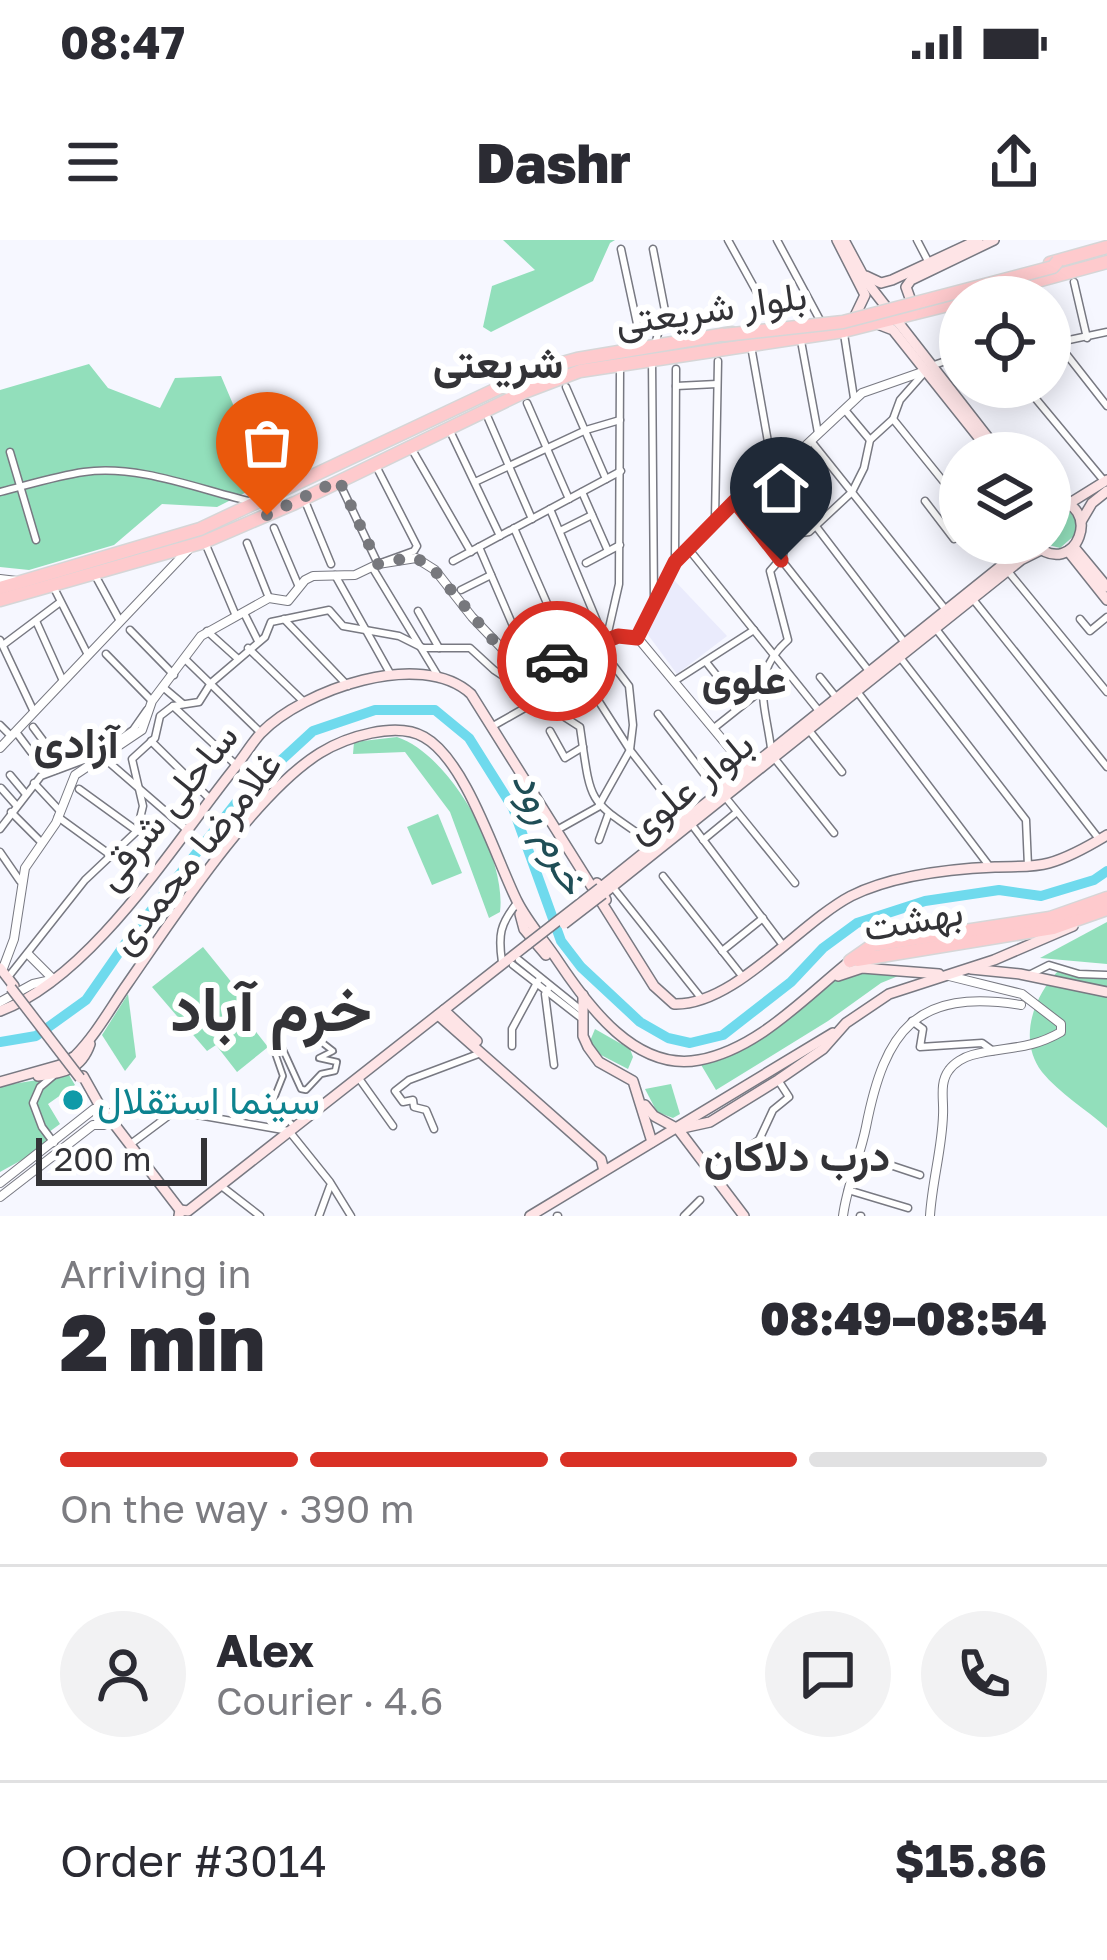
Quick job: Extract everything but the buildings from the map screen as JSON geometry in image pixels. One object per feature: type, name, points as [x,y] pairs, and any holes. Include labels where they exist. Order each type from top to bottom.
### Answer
[{"type":"main road","points":[[840,240],[928,369]]},
{"type":"main road","points":[[840,240],[865,295],[847,324]]},
{"type":"main road","points":[[862,273],[881,283],[976,240]]},
{"type":"main road","points":[[914,306],[907,283],[994,240]]},
{"type":"main road","name":"بلوار شریعتی","points":[[0,600],[198,544],[580,371],[620,365],[682,341],[751,346],[800,338],[1107,247]]},
{"type":"main road","points":[[726,341],[843,322],[1053,267],[1058,261]]},
{"type":"main road","points":[[1071,278],[1107,262]]},
{"type":"main road","name":"بلوار شریعتی","points":[[914,306],[939,302]]},
{"type":"main road","points":[[726,341],[844,326],[939,303]]},
{"type":"main road","name":"بلوار شریعتی","points":[[0,588],[200,529],[537,370],[726,341],[776,327],[875,323],[890,313]]},
{"type":"main road","points":[[875,323],[893,330],[979,432]]},
{"type":"main road","points":[[312,475],[311,485],[320,490]]},
{"type":"main road","points":[[289,487],[299,500]]},
{"type":"main road","points":[[1071,503],[1106,489]]},
{"type":"main road","points":[[1071,549],[1082,535],[1087,509],[1106,489]]},
{"type":"main road","points":[[1071,504],[1082,520]]},
{"type":"main road","points":[[1071,549],[1106,583]]},
{"type":"main road","points":[[1071,549],[1107,600]]},
{"type":"main road","name":"بلوار علوی","points":[[605,889],[836,697],[1011,564]]},
{"type":"main road","name":"بلوار علوی","points":[[720,793],[746,768],[808,729],[1008,566]]},
{"type":"main road","name":"ساحلی شرقی","points":[[0,1007],[53,980],[87,950],[261,733],[304,702],[348,686],[391,675],[438,676]]},
{"type":"main road","points":[[438,676],[471,694],[494,726],[546,812],[605,889],[649,979]]},
{"type":"main road","name":"غلامرضا محمدی","points":[[0,1082],[75,1056],[194,889],[276,790],[324,750],[366,735],[409,731],[435,745],[483,821],[518,902],[564,973],[606,1022],[642,1051],[698,1061],[753,1038],[850,962]]},
{"type":"main road","name":"بلوار علوی","points":[[605,889],[652,843],[686,820]]},
{"type":"main road","points":[[560,829],[649,979],[669,1002],[703,1001],[823,912],[880,884],[1028,866],[1064,858],[1103,837]]},
{"type":"main road","points":[[5,978],[81,1077],[98,1115],[132,1144],[184,1213],[605,889]]},
{"type":"main road","name":"بهشت","points":[[850,962],[873,945],[1068,914],[1107,898]]},
{"type":"main road","name":"بهشت","points":[[678,1129],[710,1122],[889,994],[1048,939],[1107,909]]},
{"type":"main road","name":"بهشت","points":[[850,962],[1089,918]]},
{"type":"main road","points":[[827,980],[862,968],[942,974]]},
{"type":"main road","name":"بهشت","points":[[964,968],[1107,992]]},
{"type":"main road","points":[[910,969],[915,977],[910,984]]},
{"type":"main road","points":[[583,995],[583,1036],[599,1062],[629,1077],[654,1116],[678,1129],[744,1216]]},
{"type":"main road","points":[[443,1013],[610,1168]]},
{"type":"main road","points":[[443,1013],[610,1168]]},
{"type":"main road","points":[[583,1036],[589,1028],[606,1022]]},
{"type":"main road","points":[[14,1078],[66,1072],[83,1060],[96,1029]]},
{"type":"main road","name":"بهشت","points":[[678,1129],[778,1080],[823,1049],[833,1033]]},
{"type":"main road","points":[[642,1102],[652,1142]]},
{"type":"main road","points":[[693,1150],[694,1136],[710,1122]]},
{"type":"main road","points":[[530,1216],[678,1129]]},
{"type":"street","points":[[728,240],[776,327]]},
{"type":"street","points":[[777,240],[821,322]]},
{"type":"street","points":[[916,240],[929,263]]},
{"type":"street","points":[[621,249],[650,351],[654,601]]},
{"type":"street","points":[[653,250],[667,321],[678,328],[682,341]]},
{"type":"street","points":[[1071,288],[1087,338]]},
{"type":"street","points":[[650,351],[667,321]]},
{"type":"street","points":[[847,324],[854,399]]},
{"type":"street","points":[[1071,341],[1107,332]]},
{"type":"street","points":[[800,338],[815,437],[852,492],[946,610]]},
{"type":"street","points":[[751,346],[773,470],[904,643]]},
{"type":"street","points":[[715,519],[718,362]]},
{"type":"street","points":[[1071,362],[1107,406]]},
{"type":"street","points":[[602,643],[620,584],[620,365]]},
{"type":"street","points":[[637,638],[675,562],[715,519],[854,399],[939,365]]},
{"type":"street","points":[[675,562],[676,369]]},
{"type":"street","points":[[834,833],[772,752],[762,675],[772,653],[788,640],[769,575],[781,560],[786,535],[802,536],[852,492],[870,440],[893,419],[900,400],[928,369]]},
{"type":"street","points":[[676,386],[717,384]]},
{"type":"street","points":[[886,384],[900,400]]},
{"type":"street","points":[[566,387],[607,478]]},
{"type":"street","points":[[527,404],[569,499]]},
{"type":"street","points":[[1042,408],[1106,489]]},
{"type":"street","points":[[844,409],[870,440]]},
{"type":"street","points":[[488,418],[532,519]]},
{"type":"street","points":[[893,419],[939,475]]},
{"type":"street","points":[[475,482],[586,430],[620,420]]},
{"type":"street","points":[[448,428],[500,536]]},
{"type":"street","points":[[10,452],[36,540]]},
{"type":"street","points":[[414,453],[491,575],[529,663],[555,692],[566,718],[580,727],[588,783],[598,807],[652,843]]},
{"type":"street","points":[[0,829],[34,783],[133,730],[207,631],[269,598],[288,601],[313,576],[355,575],[414,551],[417,546],[375,464]]},
{"type":"street","points":[[0,491],[107,471],[256,503]]},
{"type":"street","points":[[453,561],[621,471]]},
{"type":"street","points":[[339,480],[375,566],[438,676]]},
{"type":"street","points":[[582,492],[608,551]]},
{"type":"street","points":[[299,500],[331,564]]},
{"type":"street","points":[[735,501],[869,671]]},
{"type":"street","points":[[925,501],[939,519]]},
{"type":"street","points":[[550,509],[602,643],[629,686],[633,724],[630,750],[598,807],[560,829]]},
{"type":"street","points":[[560,531],[592,515]]},
{"type":"street","points":[[274,528],[299,587]]},
{"type":"street","points":[[514,528],[572,658],[630,750],[782,944]]},
{"type":"street","points":[[247,543],[269,598]]},
{"type":"street","points":[[0,748],[198,544],[258,641]]},
{"type":"street","points":[[586,562],[620,545]]},
{"type":"street","points":[[687,547],[819,711]]},
{"type":"street","points":[[156,556],[162,560],[164,574]]},
{"type":"street","points":[[375,566],[412,557],[429,564],[509,659],[529,663],[572,658],[618,636],[637,638],[746,768]]},
{"type":"street","points":[[1008,566],[1107,692]]},
{"type":"street","points":[[94,575],[120,621]]},
{"type":"street","points":[[335,575],[391,675]]},
{"type":"street","points":[[461,590],[491,575]]},
{"type":"street","points":[[0,579],[24,582]]},
{"type":"street","points":[[52,586],[88,655]]},
{"type":"street","points":[[972,598],[1107,767]]},
{"type":"street","points":[[34,712],[1,644],[59,603]]},
{"type":"street","points":[[134,755],[151,741],[160,716],[178,705],[199,702],[211,682],[265,637],[271,622],[328,610],[343,626],[399,636],[423,649],[470,647],[538,700],[560,706]]},
{"type":"street","points":[[418,611],[439,648]]},
{"type":"street","points":[[1080,619],[1090,631],[1107,617]]},
{"type":"street","points":[[282,618],[348,686]]},
{"type":"street","points":[[36,621],[64,681]]},
{"type":"street","points":[[935,628],[1103,837]]},
{"type":"street","points":[[130,630],[174,675]]},
{"type":"street","points":[[676,680],[754,630]]},
{"type":"street","points":[[207,631],[237,658]]},
{"type":"street","points":[[248,648],[304,702]]},
{"type":"street","points":[[106,654],[150,704]]},
{"type":"street","points":[[899,656],[1025,820],[1028,866]]},
{"type":"street","points":[[185,659],[261,733]]},
{"type":"street","points":[[705,661],[741,706]]},
{"type":"street","points":[[820,677],[836,697]]},
{"type":"street","points":[[164,688],[236,766]]},
{"type":"street","points":[[714,728],[763,689]]},
{"type":"street","points":[[856,690],[991,867]]},
{"type":"street","points":[[494,726],[538,700]]},
{"type":"street","points":[[5,978],[20,880],[59,814],[75,775],[142,730],[150,704]]},
{"type":"street","points":[[658,714],[795,883]]},
{"type":"street","points":[[0,725],[32,752]]},
{"type":"street","points":[[33,728],[62,766]]},
{"type":"street","points":[[808,729],[842,772]]},
{"type":"street","points":[[550,731],[565,758],[583,747]]},
{"type":"street","points":[[5,978],[85,880],[137,831],[143,806],[129,741]]},
{"type":"street","points":[[151,741],[210,799]]},
{"type":"street","points":[[104,758],[187,830]]},
{"type":"street","points":[[10,775],[26,793]]},
{"type":"street","points":[[34,783],[59,814],[110,854]]},
{"type":"street","points":[[1,788],[9,812],[42,844]]},
{"type":"street","points":[[79,789],[137,831]]},
{"type":"street","points":[[703,840],[737,812]]},
{"type":"street","points":[[599,840],[608,815]]},
{"type":"street","points":[[0,852],[20,880]]},
{"type":"street","points":[[663,877],[742,976]]},
{"type":"street","points":[[605,889],[703,1001]]},
{"type":"street","points":[[518,902],[501,922],[498,937],[512,961],[549,987]]},
{"type":"street","points":[[722,951],[763,918]]},
{"type":"street","points":[[498,937],[512,961],[582,1014]]},
{"type":"street","points":[[28,953],[53,980]]},
{"type":"street","points":[[1028,976],[1049,965],[1079,974],[1107,975]]},
{"type":"street","points":[[554,1065],[544,994],[564,973]]},
{"type":"street","points":[[930,1216],[949,1068],[965,1056],[1043,1042],[1060,1032],[1061,1022],[1022,994],[942,974]]},
{"type":"street","points":[[512,1046],[512,1029],[538,981]]},
{"type":"street","points":[[843,1216],[876,1077],[897,1039],[912,1022],[951,1002],[989,1000],[1021,1005]]},
{"type":"street","points":[[912,1022],[922,1029],[920,1047],[982,1043],[993,1051]]},
{"type":"street","points":[[324,1043],[333,1051],[319,1058],[337,1062],[335,1071],[321,1074],[306,1090],[301,1089],[280,1042],[275,1053],[283,1076],[273,1102],[351,1216]]},
{"type":"street","points":[[434,1129],[425,1110],[414,1107],[412,1100],[404,1102],[395,1091],[409,1080],[481,1053]]},
{"type":"street","points":[[53,1143],[33,1103],[37,1092],[56,1074]]},
{"type":"street","points":[[358,1078],[393,1126]]},
{"type":"street","points":[[711,1173],[759,1140],[773,1110],[789,1097],[778,1080]]},
{"type":"street","points":[[132,1144],[175,1111],[291,1129]]},
{"type":"street","points":[[0,1184],[98,1115]]},
{"type":"street","points":[[0,1197],[98,1115]]},
{"type":"street","points":[[856,1154],[920,1175]]},
{"type":"street","points":[[319,1216],[330,1182]]},
{"type":"street","points":[[220,1185],[260,1216]]},
{"type":"street","points":[[846,1190],[908,1208]]},
{"type":"street","points":[[684,1216],[700,1200]]},
{"type":"street","points":[[833,1216],[844,1204]]},
{"type":"shaded area","points":[[672,578],[727,636],[677,674],[646,632]]},
{"type":"green space","points":[[503,240],[615,240],[593,281],[491,332],[483,327],[492,286],[535,270]]},
{"type":"green space","points":[[89,364],[108,388],[160,408],[175,378],[221,376],[261,470],[270,480],[217,507],[162,504],[114,545],[29,570],[0,567],[0,390]]},
{"type":"green space","points":[[1071,513],[1076,520],[1076,534],[1071,538]]},
{"type":"green space","points":[[397,737],[437,764],[471,811],[494,864],[500,912],[489,918],[450,812],[405,752],[353,754],[354,742]]},
{"type":"green space","points":[[438,814],[462,873],[432,885],[407,827]]},
{"type":"green space","points":[[1107,922],[1107,964],[1040,958]]},
{"type":"green space","points":[[203,947],[254,1010],[245,1018],[268,1047],[237,1072],[216,1045],[207,1051],[152,987]]},
{"type":"green space","points":[[1060,969],[1107,973],[1107,1128],[1042,1072],[1031,1046],[1036,1004]]},
{"type":"green space","points":[[864,972],[903,974],[881,983],[716,1090],[700,1063],[744,1048],[832,981]]},
{"type":"green space","points":[[128,994],[136,1057],[125,1071],[102,1035]]},
{"type":"green space","points":[[595,1029],[630,1049],[633,1057],[628,1069],[599,1054],[590,1041]]},
{"type":"green space","points":[[69,1075],[75,1085],[48,1104],[60,1124],[49,1132],[56,1141],[0,1172],[0,1086]]},
{"type":"green space","points":[[671,1084],[680,1114],[673,1118],[657,1112],[645,1089]]},
{"type":"waterway","name":"خرم رود","points":[[0,1042],[36,1036],[86,1000],[239,799],[313,731],[375,710],[435,710],[469,738],[513,808],[561,941],[581,967],[640,1022],[668,1038],[690,1043],[723,1035],[857,923],[925,901],[999,890],[1041,896],[1094,880],[1107,871]]},
{"type":"way so far","points":[[267,515],[339,480],[378,564],[412,557],[422,560],[509,659],[540,664],[557,661]]},
{"type":"place","name":"سینما استقلال","points":[[73,1100]]},
{"type":"district","name":"شریعتی","points":[[498,363]]},
{"type":"district","name":"علوی","points":[[744,679]]},
{"type":"district","name":"آزادی","points":[[76,743]]},
{"type":"district","name":"خرم آباد","points":[[271,1009]]},
{"type":"district","name":"درب دلاکان","points":[[797,1156]]},
{"type":"route","points":[[557,661],[618,636],[637,638],[675,562],[735,501],[781,560]]}]
